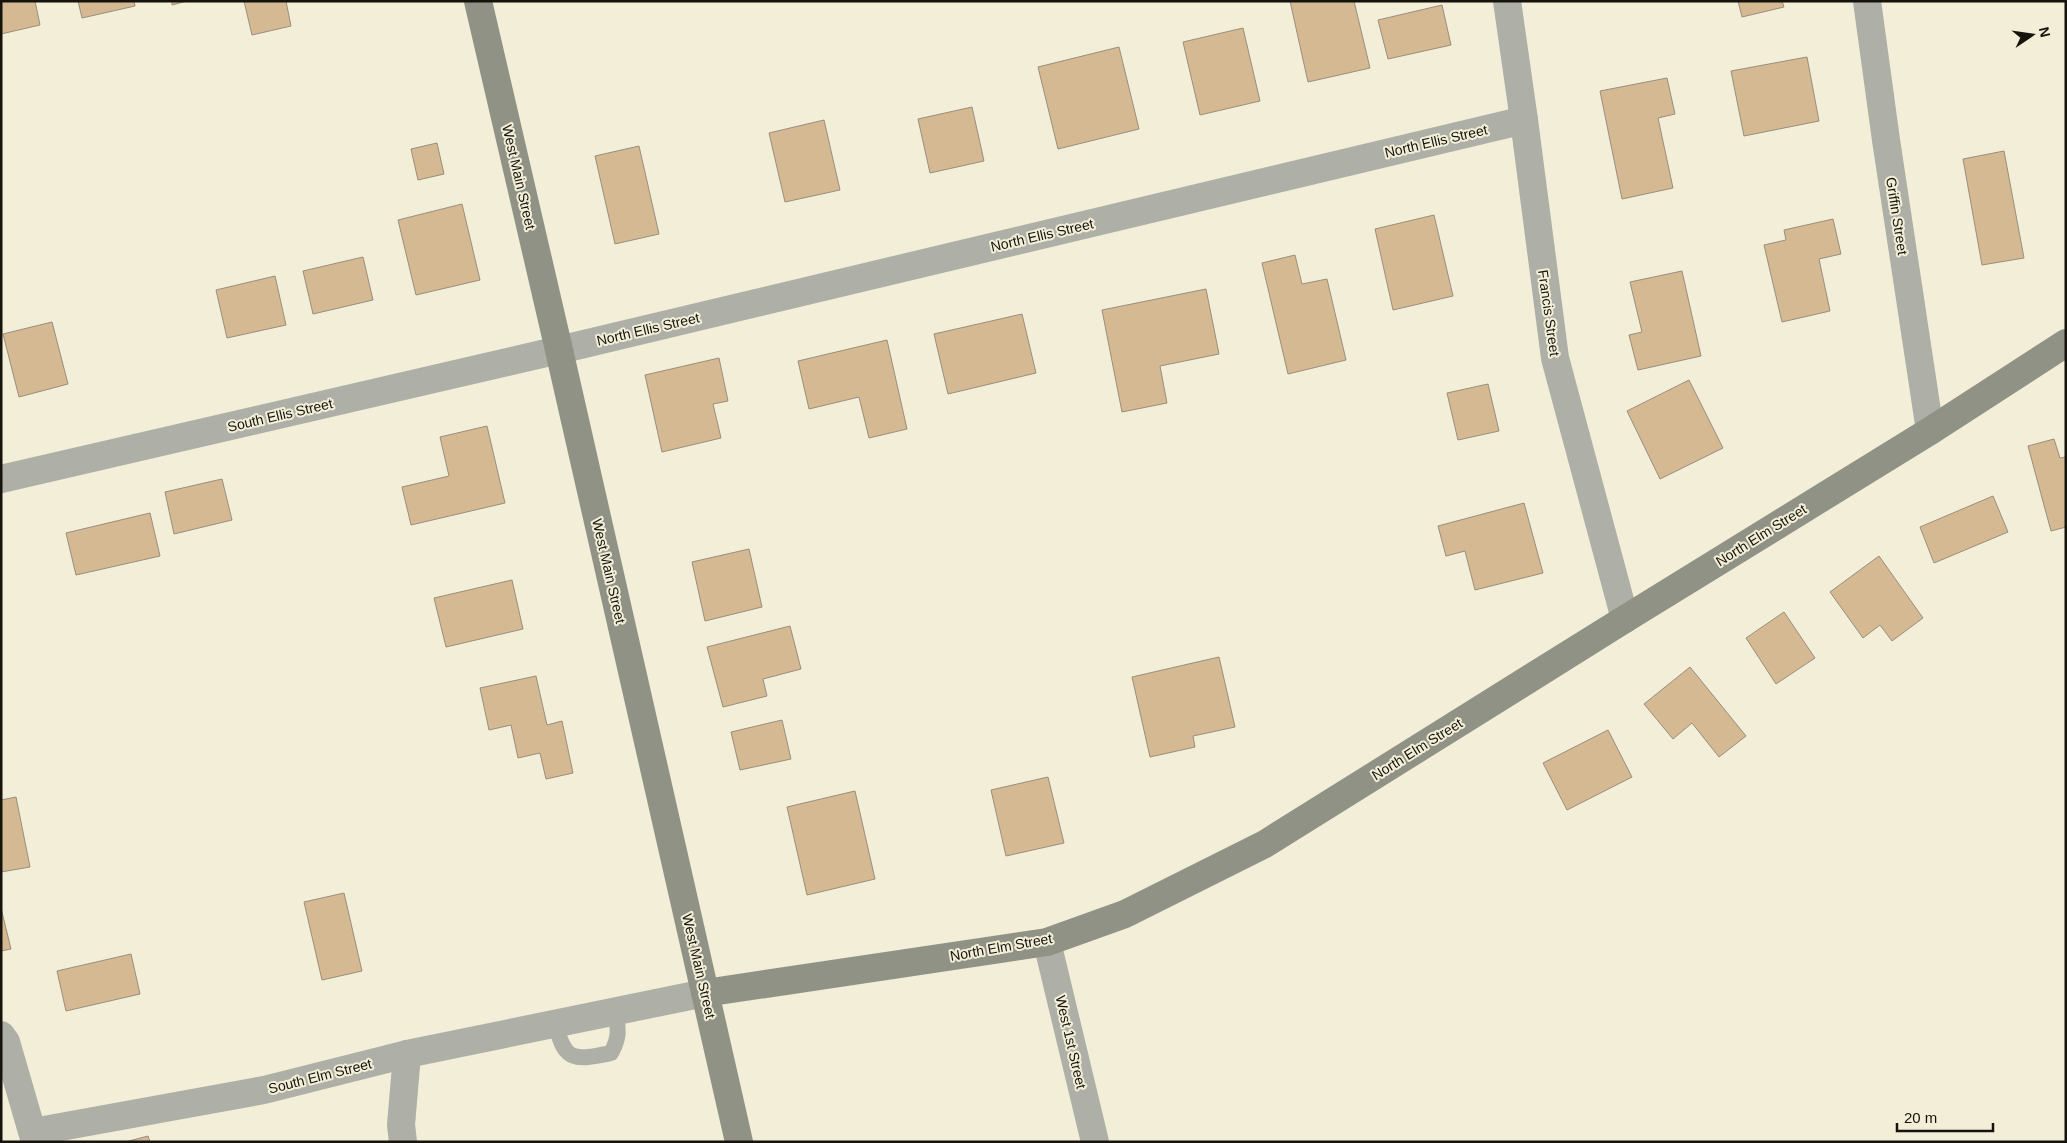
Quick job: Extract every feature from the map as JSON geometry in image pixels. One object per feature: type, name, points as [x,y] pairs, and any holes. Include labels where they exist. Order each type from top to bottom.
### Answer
[{"type":"street","name":"West Main Street","points":[[478,1],[739,1142]]},
{"type":"street","name":"Francis Street","points":[[1507,1],[1555,358],[1625,618]]},
{"type":"street","name":"Griffin Street","points":[[1867,1],[1930,431]]},
{"type":"street","name":"North Ellis Street","points":[[559,350],[1524,120]]},
{"type":"street","name":"North Elm Street","points":[[705,994],[1047,942],[1125,914],[1265,844],[1625,618],[1930,431],[2066,343]]},
{"type":"street","name":"South Ellis Street","points":[[1,479],[559,350]]},
{"type":"street","name":"West 1st Street","points":[[1047,942],[1095,1142]]},
{"type":"street","name":"South Elm Street","points":[[1,1035],[6,1042],[34,1137],[264,1090],[407,1054],[705,994]]},
{"type":"street","points":[[403,1142],[401,1126],[407,1054]]},
{"type":"lane","points":[[556,1024],[560,1043],[565,1050],[574,1056],[586,1058],[611,1053],[617,1042],[616,1012]]},
{"type":"building","points":[[1,1],[35,1],[40,25],[1,34]]},
{"type":"building","points":[[78,1],[134,1],[135,6],[82,18]]},
{"type":"building","points":[[172,1],[187,1],[172,5]]},
{"type":"building","points":[[244,1],[286,1],[291,26],[252,35]]},
{"type":"building","points":[[1290,1],[1354,1],[1370,68],[1308,82]]},
{"type":"building","points":[[1738,1],[1782,1],[1784,7],[1742,17]]},
{"type":"building","points":[[1442,5],[1451,45],[1388,59],[1378,20]]},
{"type":"building","points":[[1243,28],[1260,101],[1200,115],[1183,42]]},
{"type":"building","points":[[1119,47],[1139,129],[1058,149],[1038,67]]},
{"type":"building","points":[[1807,57],[1819,121],[1744,136],[1731,71]]},
{"type":"building","points":[[1667,78],[1675,114],[1658,118],[1673,188],[1622,199],[1600,91]]},
{"type":"building","points":[[972,107],[984,161],[930,173],[918,119]]},
{"type":"building","points":[[824,120],[840,190],[785,202],[769,133]]},
{"type":"building","points":[[437,143],[444,174],[418,180],[411,149]]},
{"type":"building","points":[[639,146],[659,234],[615,244],[595,156]]},
{"type":"building","points":[[2004,151],[2024,258],[1982,265],[1963,159]]},
{"type":"building","points":[[462,204],[480,280],[416,295],[398,220]]},
{"type":"building","points":[[1434,215],[1453,296],[1393,310],[1375,229]]},
{"type":"building","points":[[1833,219],[1841,254],[1819,259],[1830,311],[1782,322],[1764,245],[1786,240],[1784,230]]},
{"type":"building","points":[[1295,255],[1302,284],[1327,279],[1346,360],[1288,374],[1262,263]]},
{"type":"building","points":[[363,257],[373,300],[313,314],[303,271]]},
{"type":"building","points":[[1682,271],[1701,356],[1638,370],[1629,335],[1642,332],[1630,282]]},
{"type":"building","points":[[275,276],[286,325],[227,338],[216,290]]},
{"type":"building","points":[[1206,289],[1219,354],[1160,366],[1167,403],[1122,412],[1102,310]]},
{"type":"building","points":[[1022,314],[1036,373],[948,394],[934,334]]},
{"type":"building","points":[[52,322],[68,384],[19,397],[3,334]]},
{"type":"building","points":[[887,340],[907,429],[869,438],[859,397],[809,409],[798,361]]},
{"type":"building","points":[[719,358],[728,401],[713,404],[721,438],[662,452],[645,375]]},
{"type":"building","points":[[1689,380],[1723,448],[1660,479],[1627,411]]},
{"type":"building","points":[[1488,384],[1499,431],[1458,440],[1447,393]]},
{"type":"building","points":[[487,426],[505,503],[411,525],[402,487],[449,476],[440,437]]},
{"type":"building","points":[[2054,439],[2060,458],[2066,457],[2066,527],[2051,531],[2028,446]]},
{"type":"building","points":[[222,479],[232,520],[174,534],[165,492]]},
{"type":"building","points":[[1993,496],[2008,532],[1934,563],[1920,527]]},
{"type":"building","points":[[1524,503],[1543,573],[1475,590],[1465,551],[1446,556],[1438,526]]},
{"type":"building","points":[[150,513],[160,556],[76,575],[66,533]]},
{"type":"building","points":[[749,549],[762,607],[705,621],[692,562]]},
{"type":"building","points":[[1879,556],[1923,618],[1892,641],[1880,625],[1863,638],[1830,592]]},
{"type":"building","points":[[512,580],[523,629],[446,647],[434,598]]},
{"type":"building","points":[[1784,612],[1815,658],[1776,684],[1746,638]]},
{"type":"building","points":[[790,626],[801,669],[763,679],[767,696],[723,707],[707,647]]},
{"type":"building","points":[[1219,657],[1235,727],[1193,736],[1195,747],[1150,757],[1132,677]]},
{"type":"building","points":[[1690,667],[1746,736],[1719,757],[1692,723],[1673,739],[1644,704]]},
{"type":"building","points":[[536,676],[547,725],[562,721],[573,773],[546,779],[540,753],[518,758],[511,725],[489,730],[480,688]]},
{"type":"building","points":[[782,720],[791,759],[740,770],[731,732]]},
{"type":"building","points":[[1608,730],[1632,777],[1567,810],[1543,763]]},
{"type":"building","points":[[1048,777],[1064,843],[1006,856],[991,790]]},
{"type":"building","points":[[855,791],[875,879],[807,895],[787,807]]},
{"type":"building","points":[[16,797],[30,867],[1,872],[1,800]]},
{"type":"building","points":[[344,893],[362,971],[322,980],[304,902]]},
{"type":"building","points":[[1,908],[11,949],[1,951]]},
{"type":"building","points":[[131,954],[140,994],[66,1011],[57,971]]},
{"type":"building","points":[[148,1136],[150,1142],[125,1142]]}]
